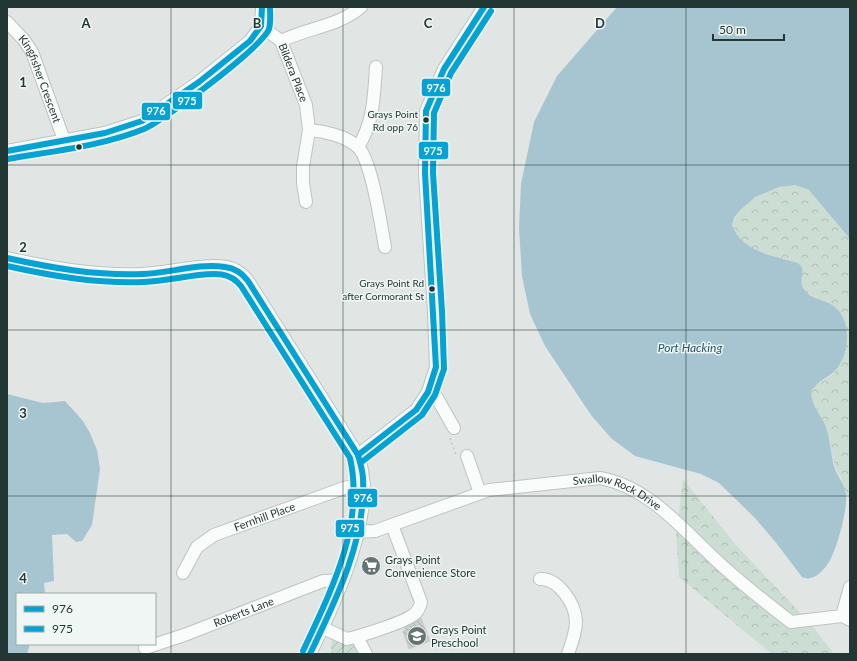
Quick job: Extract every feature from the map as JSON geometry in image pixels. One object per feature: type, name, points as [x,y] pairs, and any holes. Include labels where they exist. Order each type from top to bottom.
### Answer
[{"type":"street","points":[[7,151],[116,130],[132,126],[152,116],[199,82],[254,36],[260,26],[262,7]]},
{"type":"street","points":[[281,41],[297,34],[341,20],[361,7]]},
{"type":"street","points":[[358,455],[416,410],[428,392],[436,367],[425,173],[426,111],[444,69],[484,7]]},
{"type":"street","name":"Kingfisher Crescent","points":[[7,22],[24,40],[32,52],[64,140]]},
{"type":"street","name":"Bildera Place","points":[[260,26],[281,41],[306,105],[309,130],[303,167],[306,202]]},
{"type":"street","points":[[358,147],[369,126],[372,111],[376,67]]},
{"type":"street","points":[[309,130],[341,138],[358,147],[364,156],[369,172],[385,247]]},
{"type":"street","points":[[7,258],[66,270],[117,275],[145,274],[219,266],[239,272],[254,288],[358,455],[363,473],[364,484],[362,511],[343,580],[323,628],[310,654]]},
{"type":"street","points":[[428,392],[437,398],[454,428]]},
{"type":"street","points":[[467,456],[480,493]]},
{"type":"street","name":"Swallow Rock Drive","points":[[356,532],[374,531],[480,493],[504,487],[600,478],[616,481],[657,506],[727,571],[791,622],[846,618],[850,587]]},
{"type":"street","name":"Fernhill Place","points":[[183,573],[197,547],[214,535],[344,488],[364,484]]},
{"type":"street","points":[[323,628],[347,639],[357,637],[402,620],[414,615],[419,610],[421,602],[392,525]]},
{"type":"street","points":[[540,579],[546,579],[558,586],[572,604],[576,620],[573,639],[568,654]]},
{"type":"street","name":"Roberts Lane","points":[[156,644],[187,634],[322,581],[343,580]]},
{"type":"street","points":[[357,637],[366,654]]},
{"type":"street","name":"Roberts Lane","points":[[145,648],[154,645]]},
{"type":"green space","points":[[795,185],[809,190],[850,239],[850,494],[846,495],[841,478],[835,467],[826,428],[811,397],[811,391],[815,386],[833,374],[841,363],[847,338],[847,332],[842,315],[824,301],[807,293],[802,288],[802,267],[798,263],[760,252],[751,247],[743,241],[732,225],[741,208],[749,201],[766,191]]},
{"type":"green space","points":[[683,479],[736,545],[810,623],[834,654],[772,654],[679,577],[676,535]]},
{"type":"green space","points":[[332,637],[357,645],[361,653],[331,654]]},
{"type":"water","name":"Port Hacking","points":[[617,7],[850,7],[850,239],[809,190],[795,185],[779,187],[755,197],[739,211],[734,218],[732,225],[743,241],[751,247],[760,252],[798,263],[802,267],[802,284],[805,291],[808,294],[832,305],[838,310],[846,324],[846,349],[840,364],[834,372],[818,383],[811,391],[814,405],[826,427],[834,466],[844,487],[846,495],[843,520],[834,551],[825,568],[813,578],[802,577],[755,518],[719,483],[701,474],[635,456],[611,438],[591,415],[545,346],[530,314],[522,276],[519,228],[521,184],[534,122],[557,76]]},
{"type":"water","points":[[7,394],[43,403],[65,401],[83,421],[90,433],[97,450],[100,469],[92,525],[82,541],[76,542],[67,534],[52,535],[54,581],[44,583],[45,593],[16,593],[16,645],[30,645],[27,654],[7,654]]},
{"type":"building","name":"Grays Point Preschool","points":[[421,618],[430,641],[409,649],[403,632],[405,628]]},
{"type":"transit line","name":"976","points":[[7,151],[105,133],[142,121],[199,82],[250,41],[261,26],[262,7]]},
{"type":"transit line","name":"975","points":[[8,159],[111,140],[144,129],[155,123],[212,82],[232,66],[262,38],[269,29],[270,7]]},
{"type":"transit line","name":"976","points":[[358,455],[416,410],[428,392],[436,367],[425,173],[426,111],[444,69],[484,7]]},
{"type":"transit line","name":"975","points":[[363,461],[422,415],[435,395],[444,369],[442,311],[433,173],[434,113],[451,73],[491,11]]},
{"type":"transit line","name":"976","points":[[7,258],[58,268],[109,274],[143,274],[194,267],[215,266],[232,268],[238,271],[248,281],[358,455],[363,479],[363,502],[360,524],[354,547],[339,591],[310,654]]},
{"type":"transit line","name":"975","points":[[7,266],[58,276],[110,282],[151,281],[199,275],[222,274],[237,281],[241,286],[350,458],[353,483],[353,508],[349,533],[343,557],[334,581],[303,651]]},
{"type":"place","name":"Grays Point Rd opp 76","points":[[426,120]]},
{"type":"place","name":"Grays Point Rd after Cormorant St","points":[[432,289]]},
{"type":"place","name":"Grays Point Convenience Store","points":[[371,566]]},
{"type":"place","name":"Grays Point Preschool","points":[[417,636]]}]
